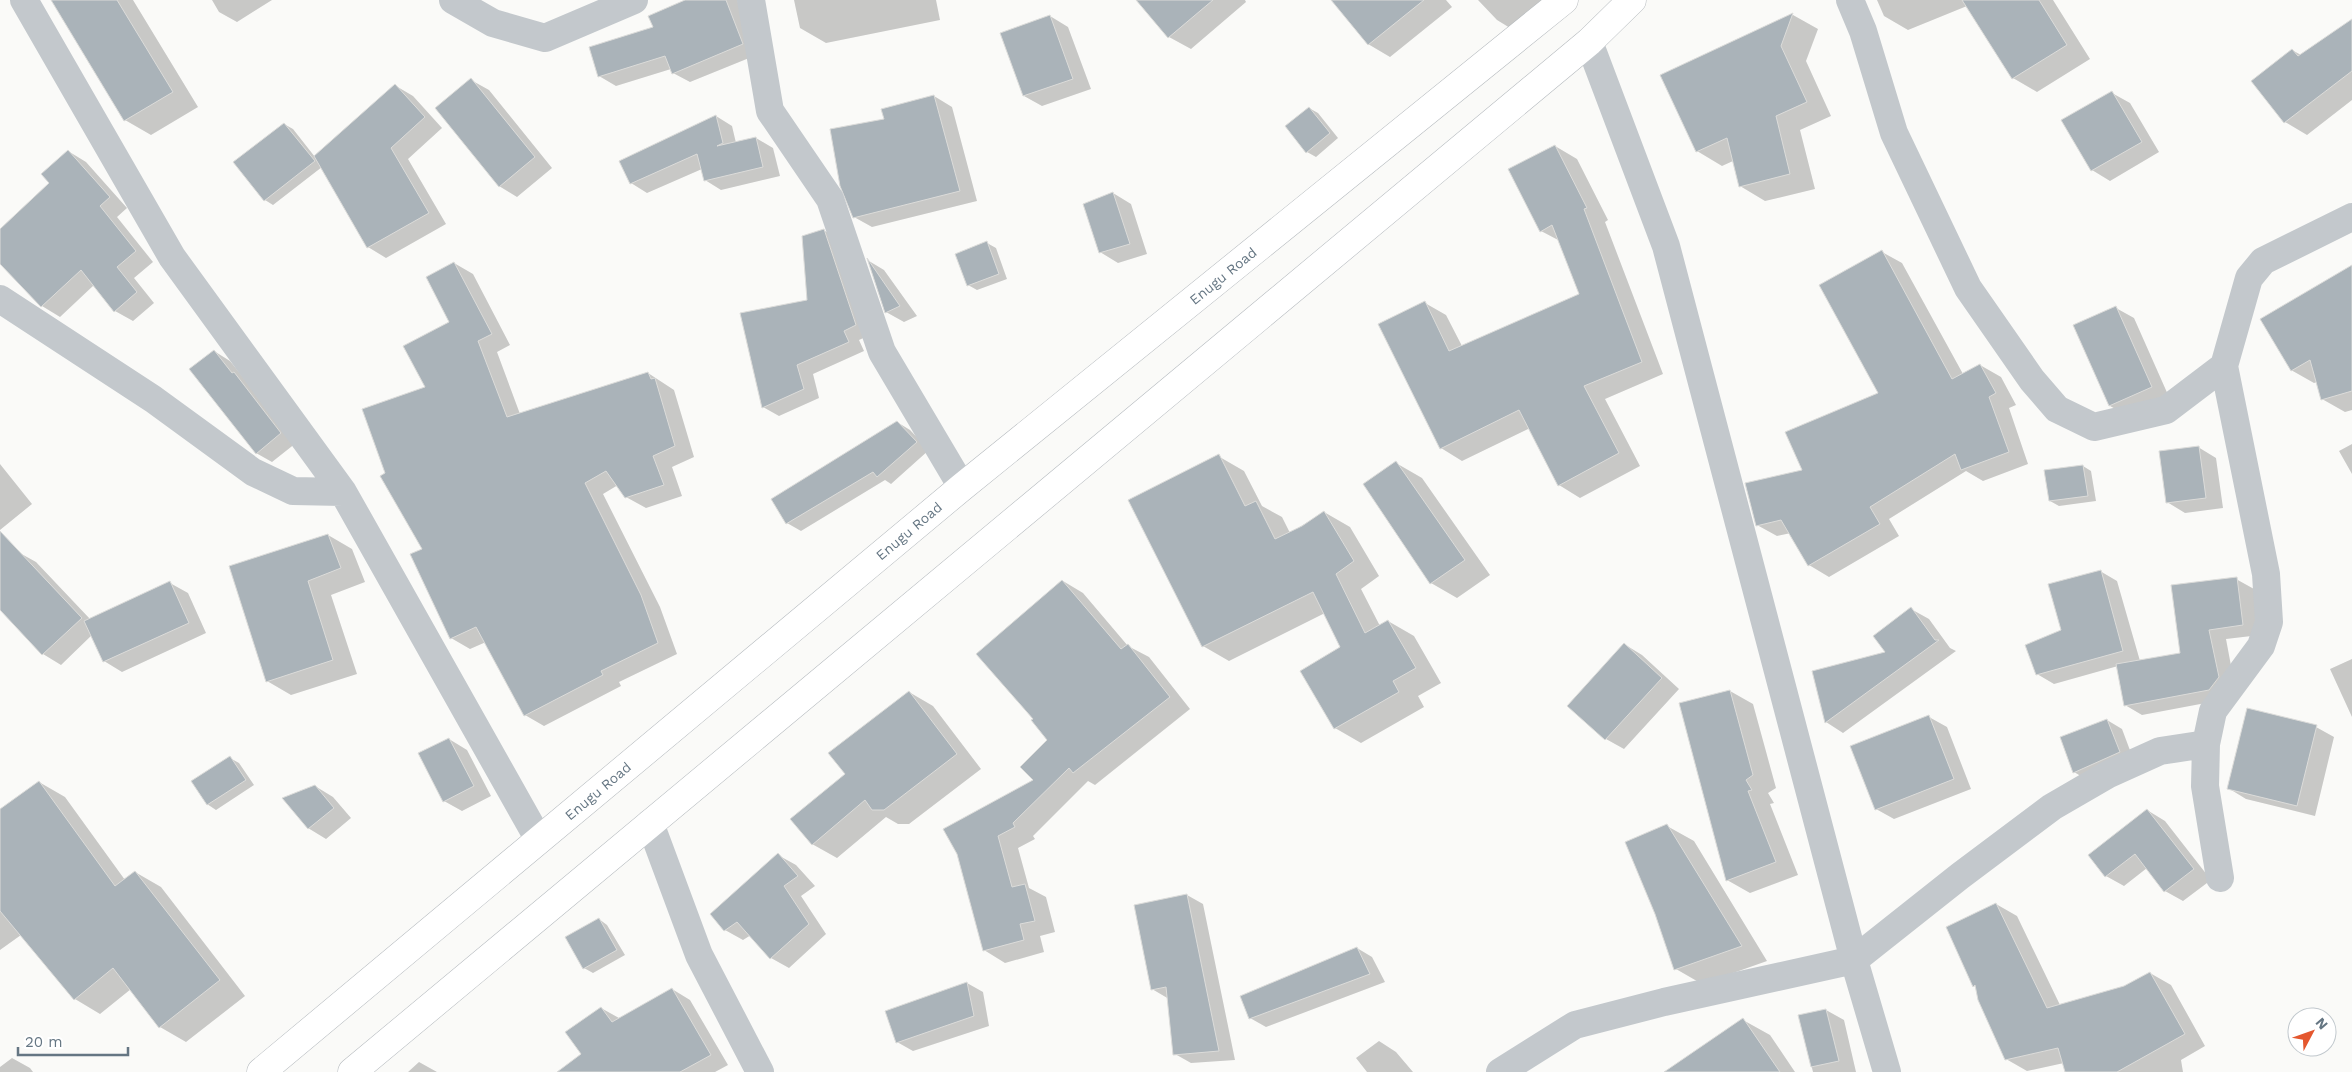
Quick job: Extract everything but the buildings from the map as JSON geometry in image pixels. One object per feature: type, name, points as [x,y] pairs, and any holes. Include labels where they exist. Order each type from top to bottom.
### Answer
[{"type":"main road","name":"Enugu Road","points":[[262,1072],[962,487],[1564,0]]},
{"type":"main road","points":[[352,1072],[1589,42],[1632,0]]},
{"type":"street","points":[[24,0],[172,257],[343,492],[539,840]]},
{"type":"street","points":[[454,0],[493,23],[546,38],[634,0]]},
{"type":"street","points":[[751,0],[770,111],[830,199],[882,352],[962,487]]},
{"type":"street","points":[[1850,0],[1862,30],[1894,133],[1968,288],[2032,380],[2057,409],[2094,427],[2166,410],[2224,366]]},
{"type":"street","points":[[1589,42],[1666,246],[1854,960],[1887,1072]]},
{"type":"street","points":[[2220,878],[2205,786],[2206,744],[2213,711],[2261,646],[2268,622],[2266,574],[2224,366],[2248,278],[2263,261],[2352,217]]},
{"type":"street","points":[[0,299],[153,399],[253,472],[293,491],[343,492]]},
{"type":"street","points":[[1500,1072],[1575,1026],[1664,1002],[1854,960],[1960,876],[2052,808],[2109,774],[2160,751],[2206,744]]},
{"type":"street","points":[[650,823],[700,955],[760,1072]]}]
